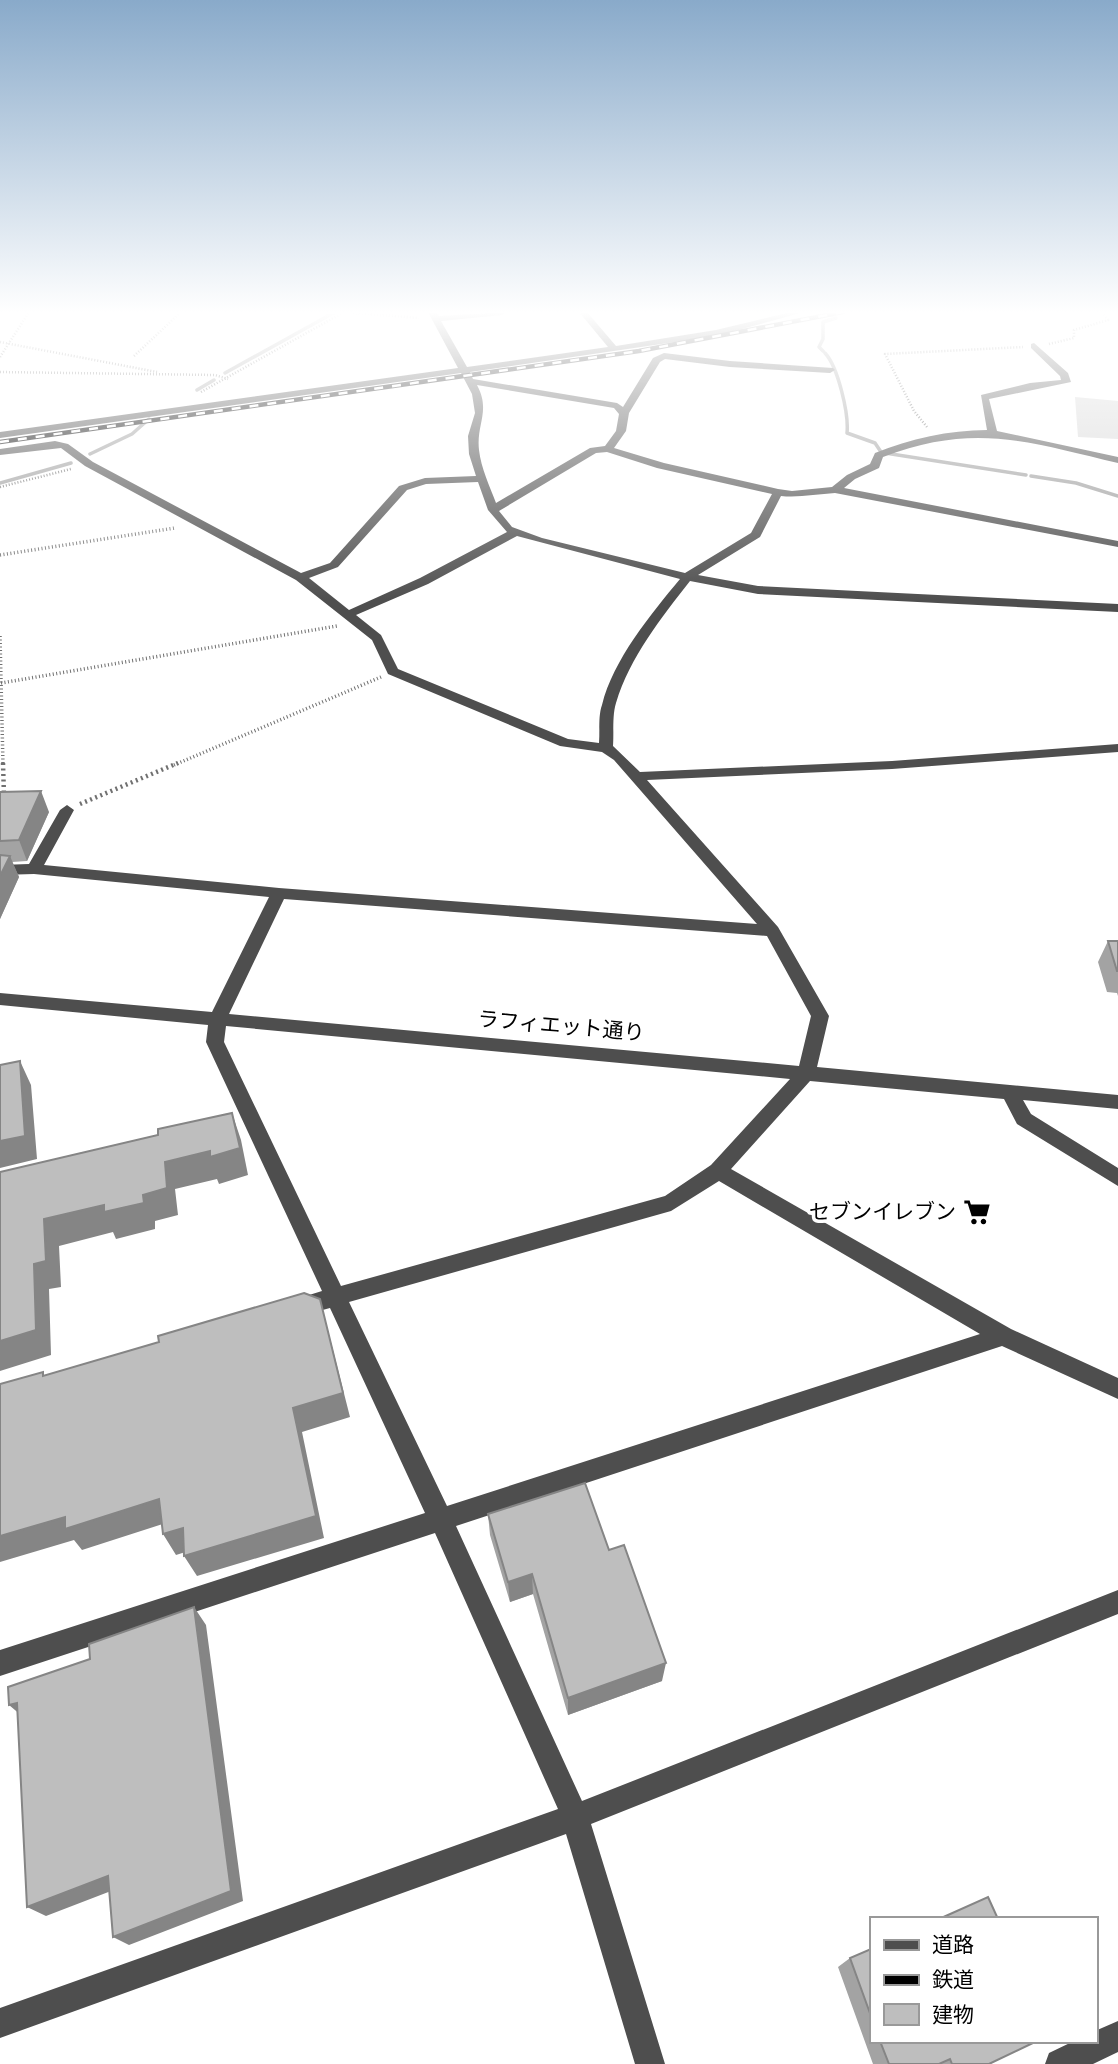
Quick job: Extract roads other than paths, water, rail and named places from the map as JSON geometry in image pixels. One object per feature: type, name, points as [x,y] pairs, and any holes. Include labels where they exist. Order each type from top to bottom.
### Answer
[{"type":"street","points":[[0,435],[212,408]]},
{"type":"street","points":[[479,408],[473,436],[474,454],[493,510],[508,529],[538,540],[687,577],[758,590],[1118,608]]},
{"type":"street","points":[[619,408],[624,413]]},
{"type":"street","points":[[608,449],[621,431],[627,408]]},
{"type":"street","points":[[987,408],[993,434]]},
{"type":"street","points":[[835,490],[850,477],[875,466],[879,455],[900,446],[937,439],[993,434],[1118,460]]},
{"type":"street","points":[[0,452],[55,444],[64,446],[89,464],[300,576],[377,638],[393,671],[565,743],[606,748],[619,757],[772,931],[820,1016],[807,1072],[718,1171],[671,1203],[281,1312]]},
{"type":"street","points":[[493,510],[594,450],[608,449],[661,466],[778,492],[792,494],[835,490],[1118,544]]},
{"type":"street","points":[[300,576],[334,565],[403,488],[425,481],[482,479]]},
{"type":"street","points":[[606,748],[608,705],[625,666],[651,623],[687,577],[756,535],[778,492]]},
{"type":"street","points":[[351,619],[516,532]]},
{"type":"street","points":[[636,776],[892,765],[1118,748]]},
{"type":"street","points":[[34,870],[67,810]]},
{"type":"street","points":[[0,870],[34,870],[279,893],[772,931]]},
{"type":"street","points":[[279,893],[218,1018],[215,1042],[244,1121],[335,1297],[440,1518],[575,1817],[650,2064]]},
{"type":"street","name":"ラフィエット通り","points":[[0,999],[1118,1102]]},
{"type":"street","points":[[1012,1092],[1015,1105],[1024,1119],[1118,1178]]},
{"type":"street","points":[[718,1171],[1003,1336],[1118,1389]]},
{"type":"street","points":[[0,1663],[1003,1336]]},
{"type":"street","points":[[0,2023],[575,1817],[1118,1602]]},
{"type":"street","points":[[1060,2064],[1118,2036]]},
{"type":"waterway","points":[[845,408],[847,433],[875,443],[881,452]]},
{"type":"waterway","points":[[90,454],[132,434],[149,419]]},
{"type":"waterway","points":[[885,453],[1026,475]]},
{"type":"waterway","points":[[0,483],[71,463]]},
{"type":"waterway","points":[[1031,476],[1076,483],[1118,496]]},
{"type":"railway","points":[[0,442],[237,408]]},
{"type":"place","name":"セブンイレブン","points":[[977,1212]]}]
